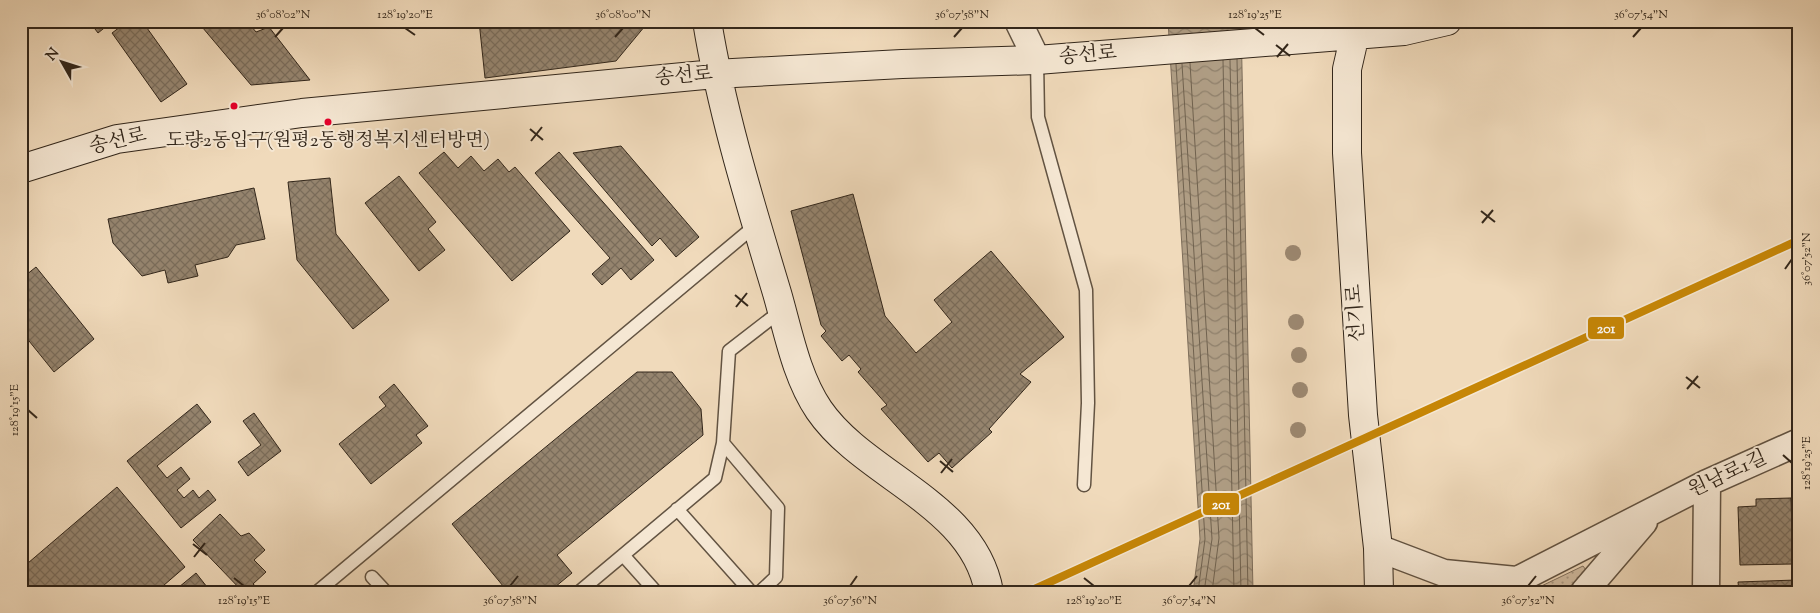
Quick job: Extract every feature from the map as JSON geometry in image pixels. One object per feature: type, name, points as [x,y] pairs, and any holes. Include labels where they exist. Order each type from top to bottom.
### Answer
[{"type":"main road","points":[[707,21],[715,74],[756,225],[808,391],[834,429],[953,525],[973,552],[989,592]]},
{"type":"main road","name":"송선로","points":[[21,170],[117,139],[292,114],[715,74],[902,64],[1037,60],[1355,28],[1412,30],[1447,21]]},
{"type":"main road","name":"선기로","points":[[1355,28],[1347,69],[1347,153],[1363,415],[1378,548],[1379,592]]},
{"type":"street","points":[[1018,21],[1037,60]]},
{"type":"street","name":"원남로1길","points":[[1505,586],[1708,483],[1799,442]]},
{"type":"street","points":[[1706,592],[1708,483]]},
{"type":"street","points":[[1584,592],[1621,547],[1657,508]]},
{"type":"street","points":[[1378,548],[1444,573],[1505,586]]},
{"type":"lane","points":[[1037,60],[1038,117],[1086,290],[1088,403],[1084,485]]},
{"type":"lane","points":[[317,592],[756,225]]},
{"type":"lane","points":[[578,592],[715,478],[723,443],[729,352],[782,310]]},
{"type":"lane","points":[[723,443],[778,508],[776,577],[760,592]]},
{"type":"lane","points":[[677,510],[751,592]]},
{"type":"lane","points":[[622,555],[656,592]]},
{"type":"lane","points":[[372,577],[386,592]]},
{"type":"shaded area","points":[[1583,566],[1589,574],[1574,592],[1529,592]]},
{"type":"water","points":[[1168,21],[1241,21],[1253,592],[1193,592],[1200,539]]},
{"type":"building","points":[[89,21],[113,21],[98,33]]},
{"type":"building","points":[[128,21],[142,21],[187,84],[161,102],[112,33]]},
{"type":"building","points":[[197,21],[247,21],[256,32],[269,27],[310,80],[251,85]]},
{"type":"building","points":[[479,21],[645,21],[645,26],[616,61],[485,78]]},
{"type":"building","points":[[621,146],[699,237],[676,257],[660,238],[652,246],[573,153]]},
{"type":"building","points":[[444,152],[458,168],[471,156],[484,171],[498,159],[509,172],[515,167],[570,231],[512,281],[419,173]]},
{"type":"building","points":[[559,152],[654,260],[631,280],[621,268],[602,285],[592,274],[610,258],[535,173]]},
{"type":"building","points":[[399,176],[436,222],[428,229],[445,250],[419,271],[365,203]]},
{"type":"building","points":[[330,178],[336,234],[389,300],[353,329],[297,260],[288,182]]},
{"type":"building","points":[[254,188],[265,239],[236,245],[228,257],[195,265],[198,276],[168,283],[165,270],[142,276],[113,243],[108,219]]},
{"type":"building","points":[[853,194],[885,316],[916,353],[952,322],[934,300],[991,251],[1064,337],[1020,374],[1031,382],[989,429],[992,432],[952,468],[939,453],[928,462],[881,409],[887,405],[858,372],[861,369],[849,355],[842,361],[821,336],[826,331],[821,325],[791,211]]},
{"type":"building","points":[[36,267],[94,339],[54,372],[21,331],[21,279]]},
{"type":"building","points":[[637,372],[672,372],[701,409],[703,435],[557,555],[572,573],[549,592],[508,592],[452,524]]},
{"type":"building","points":[[394,384],[428,426],[416,435],[422,443],[371,484],[339,444],[386,406],[379,397]]},
{"type":"building","points":[[197,404],[211,422],[157,466],[167,478],[181,467],[190,479],[177,490],[184,498],[193,490],[199,498],[208,490],[216,500],[181,528],[127,461]]},
{"type":"building","points":[[254,413],[281,451],[248,476],[238,462],[261,445],[243,421]]},
{"type":"building","points":[[117,487],[185,567],[156,592],[21,592],[21,569]]},
{"type":"building","points":[[1791,498],[1793,564],[1740,565],[1738,507],[1756,506],[1756,499]]},
{"type":"building","points":[[220,514],[241,536],[249,533],[265,550],[254,560],[266,572],[253,584],[259,589],[257,592],[243,592],[193,540]]},
{"type":"building","points":[[196,573],[211,592],[173,592]]},
{"type":"building","points":[[1796,580],[1796,592],[1739,592],[1738,582]]},
{"type":"transit line","name":"201","points":[[1028,592],[1799,240]]},
{"type":"place","name":"도량2동입구(원평2동행정복지센터방면)","points":[[328,122]]}]
